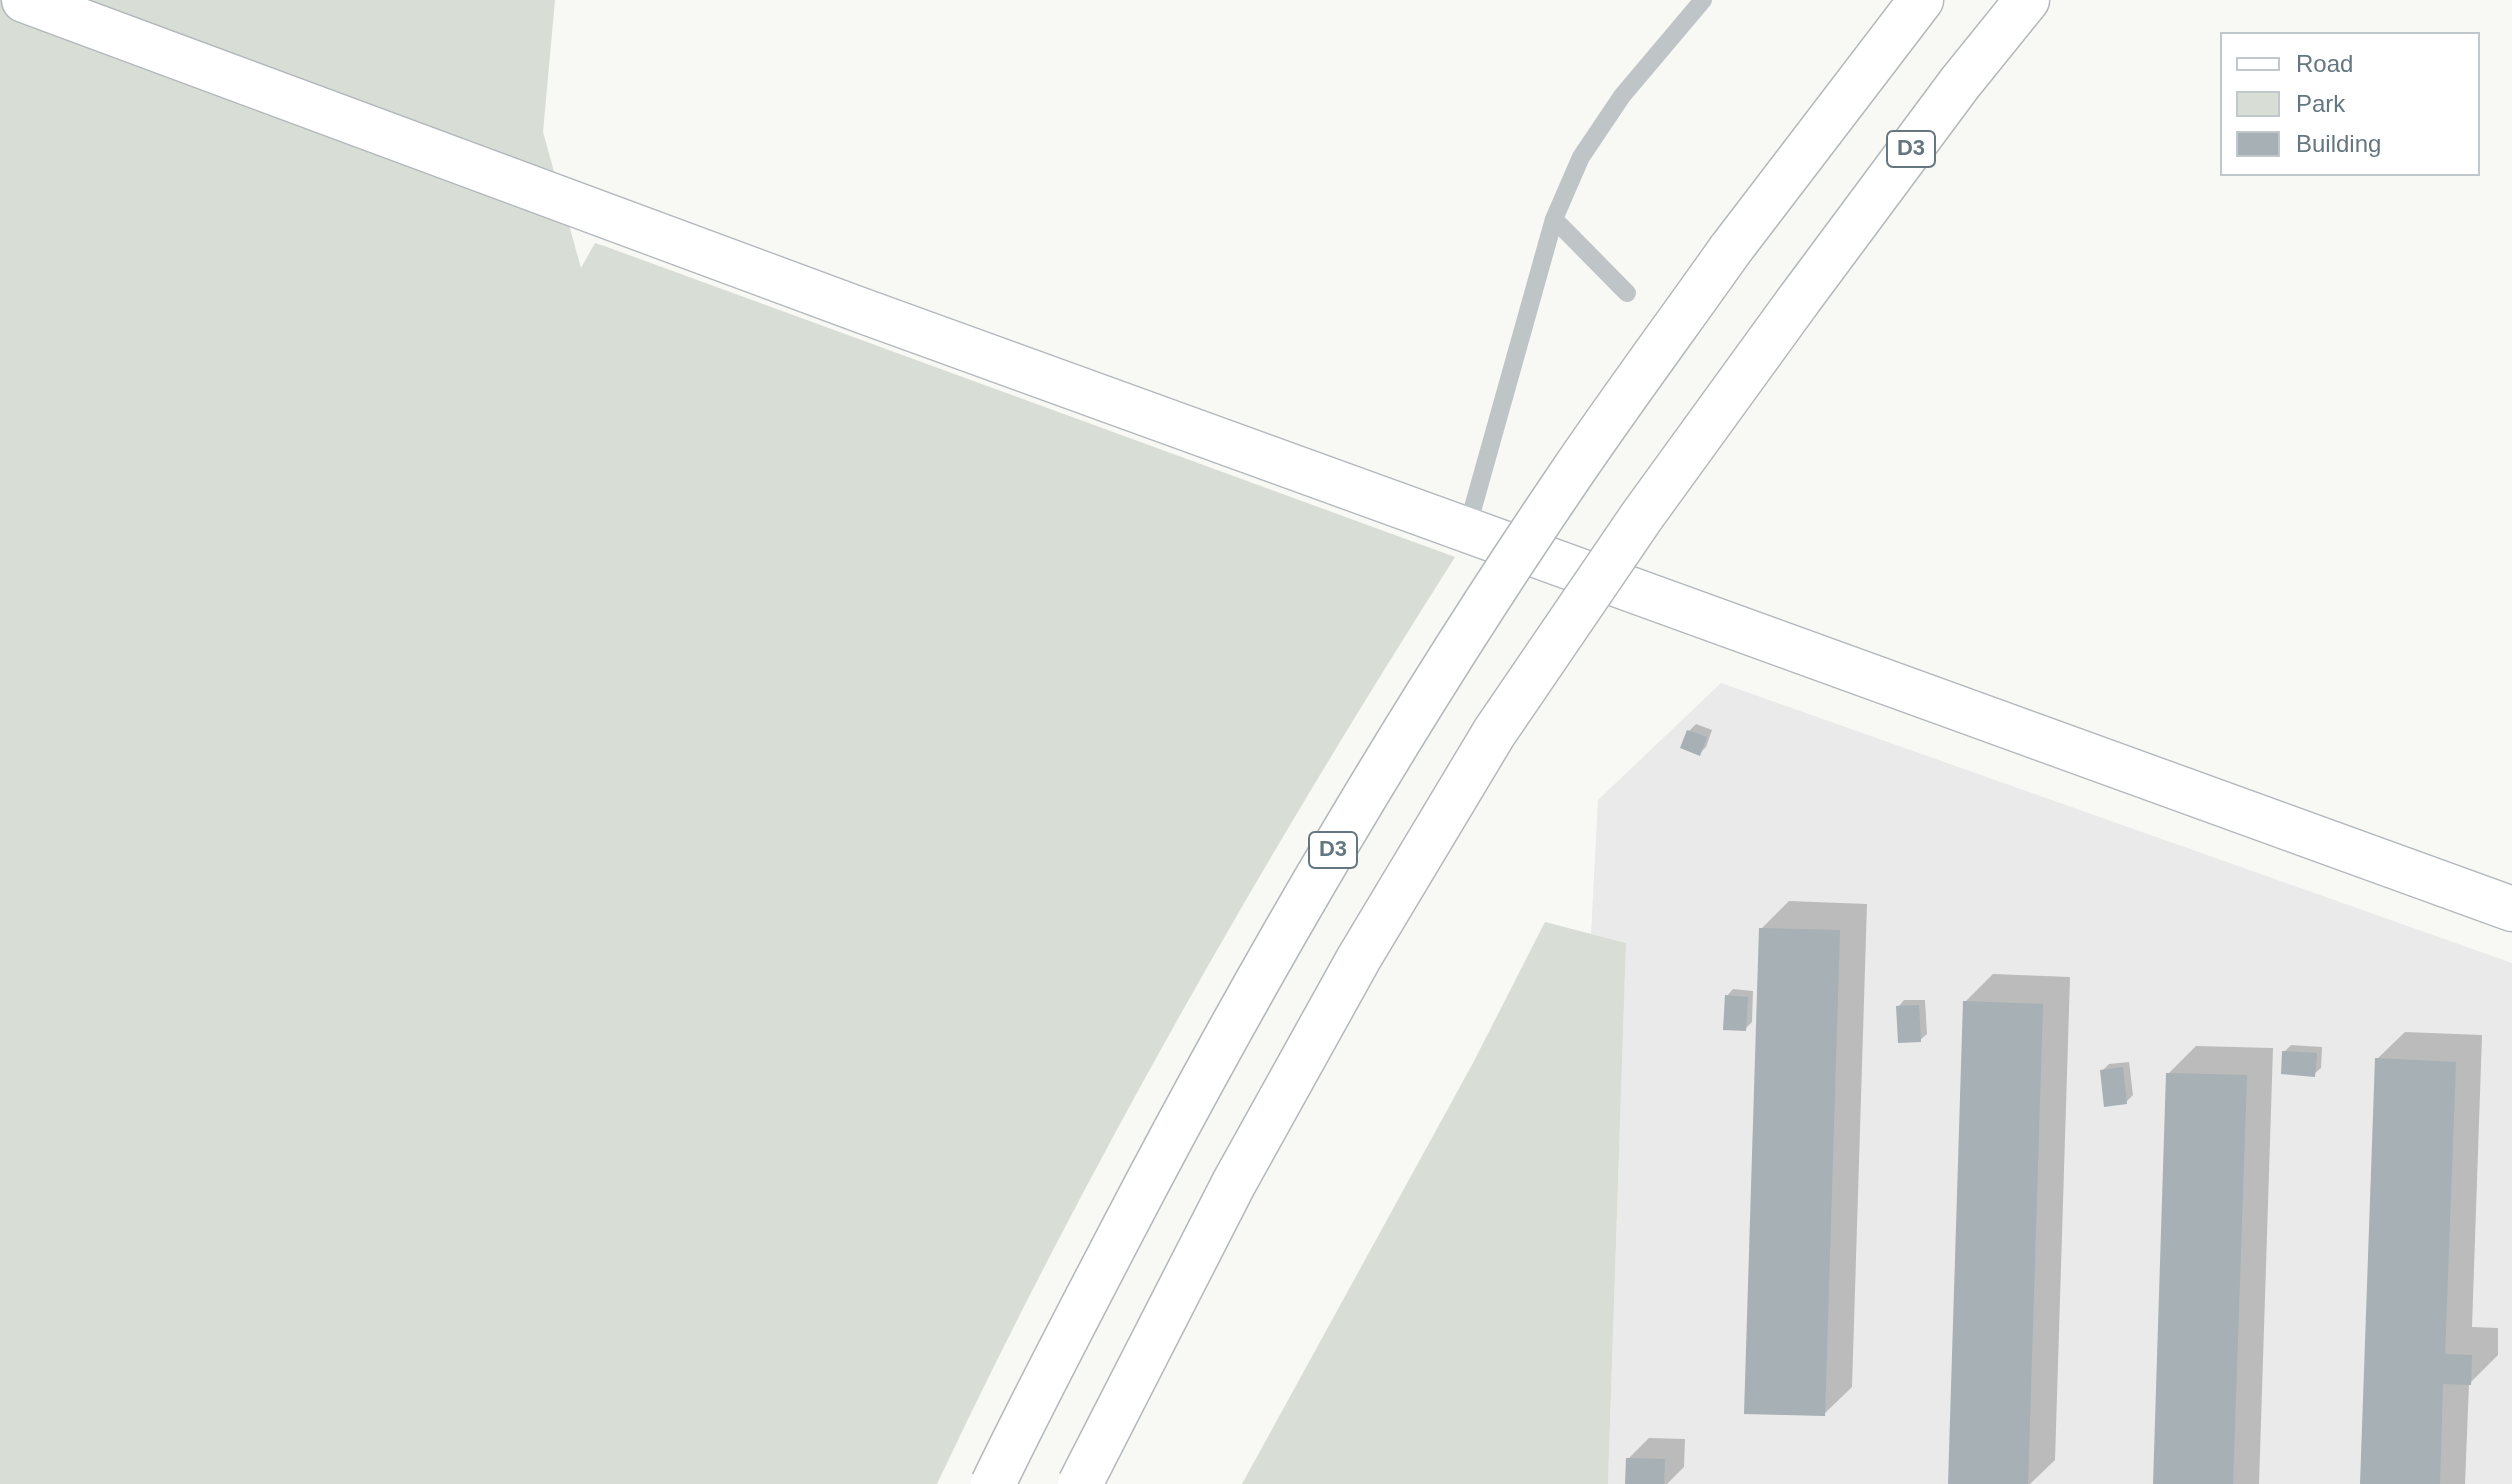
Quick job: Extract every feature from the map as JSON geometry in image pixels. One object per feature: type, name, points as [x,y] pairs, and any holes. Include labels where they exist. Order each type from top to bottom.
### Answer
[{"type":"main road","points":[[24,0],[863,311],[2512,909]]},
{"type":"main road","name":"D3","points":[[993,1484],[1155,1168],[1296,910],[1434,683],[1571,474],[1730,250],[1921,0]]},
{"type":"main road","name":"D3","points":[[1080,1484],[1242,1170],[1359,958],[1494,733],[1642,516],[1798,301],[1960,83],[2027,0]]},
{"type":"lane","points":[[1467,530],[1554,219],[1581,157],[1622,96],[1703,0]]},
{"type":"lane","points":[[1554,219],[1627,293]]},
{"type":"shaded area","points":[[1721,683],[2512,963],[2512,1484],[1608,1484],[1626,943],[1591,934],[1598,800]]},
{"type":"green space","points":[[0,0],[555,0],[543,132],[581,268],[595,243],[1455,557],[1315,783],[1182,1012],[1055,1246],[937,1484],[0,1484]]},
{"type":"green space","points":[[1545,922],[1626,943],[1608,1484],[1242,1484],[1473,1063]]},
{"type":"building","points":[[1687,730],[1707,737],[1700,756],[1680,748]]},
{"type":"building","points":[[1759,928],[1840,930],[1825,1416],[1744,1414]]},
{"type":"building","points":[[1725,995],[1748,997],[1746,1031],[1723,1030]]},
{"type":"building","points":[[1963,1001],[2043,1004],[2028,1484],[1948,1484]]},
{"type":"building","points":[[1919,1005],[1921,1042],[1898,1043],[1896,1006]]},
{"type":"building","points":[[2282,1051],[2317,1053],[2315,1077],[2281,1074]]},
{"type":"building","points":[[2375,1058],[2456,1062],[2445,1354],[2472,1355],[2471,1385],[2443,1384],[2440,1484],[2360,1484]]},
{"type":"building","points":[[2123,1067],[2127,1104],[2104,1107],[2100,1070]]},
{"type":"building","points":[[2166,1073],[2247,1075],[2233,1484],[2153,1484]]},
{"type":"building","points":[[1626,1458],[1665,1459],[1664,1484],[1625,1484]]}]
